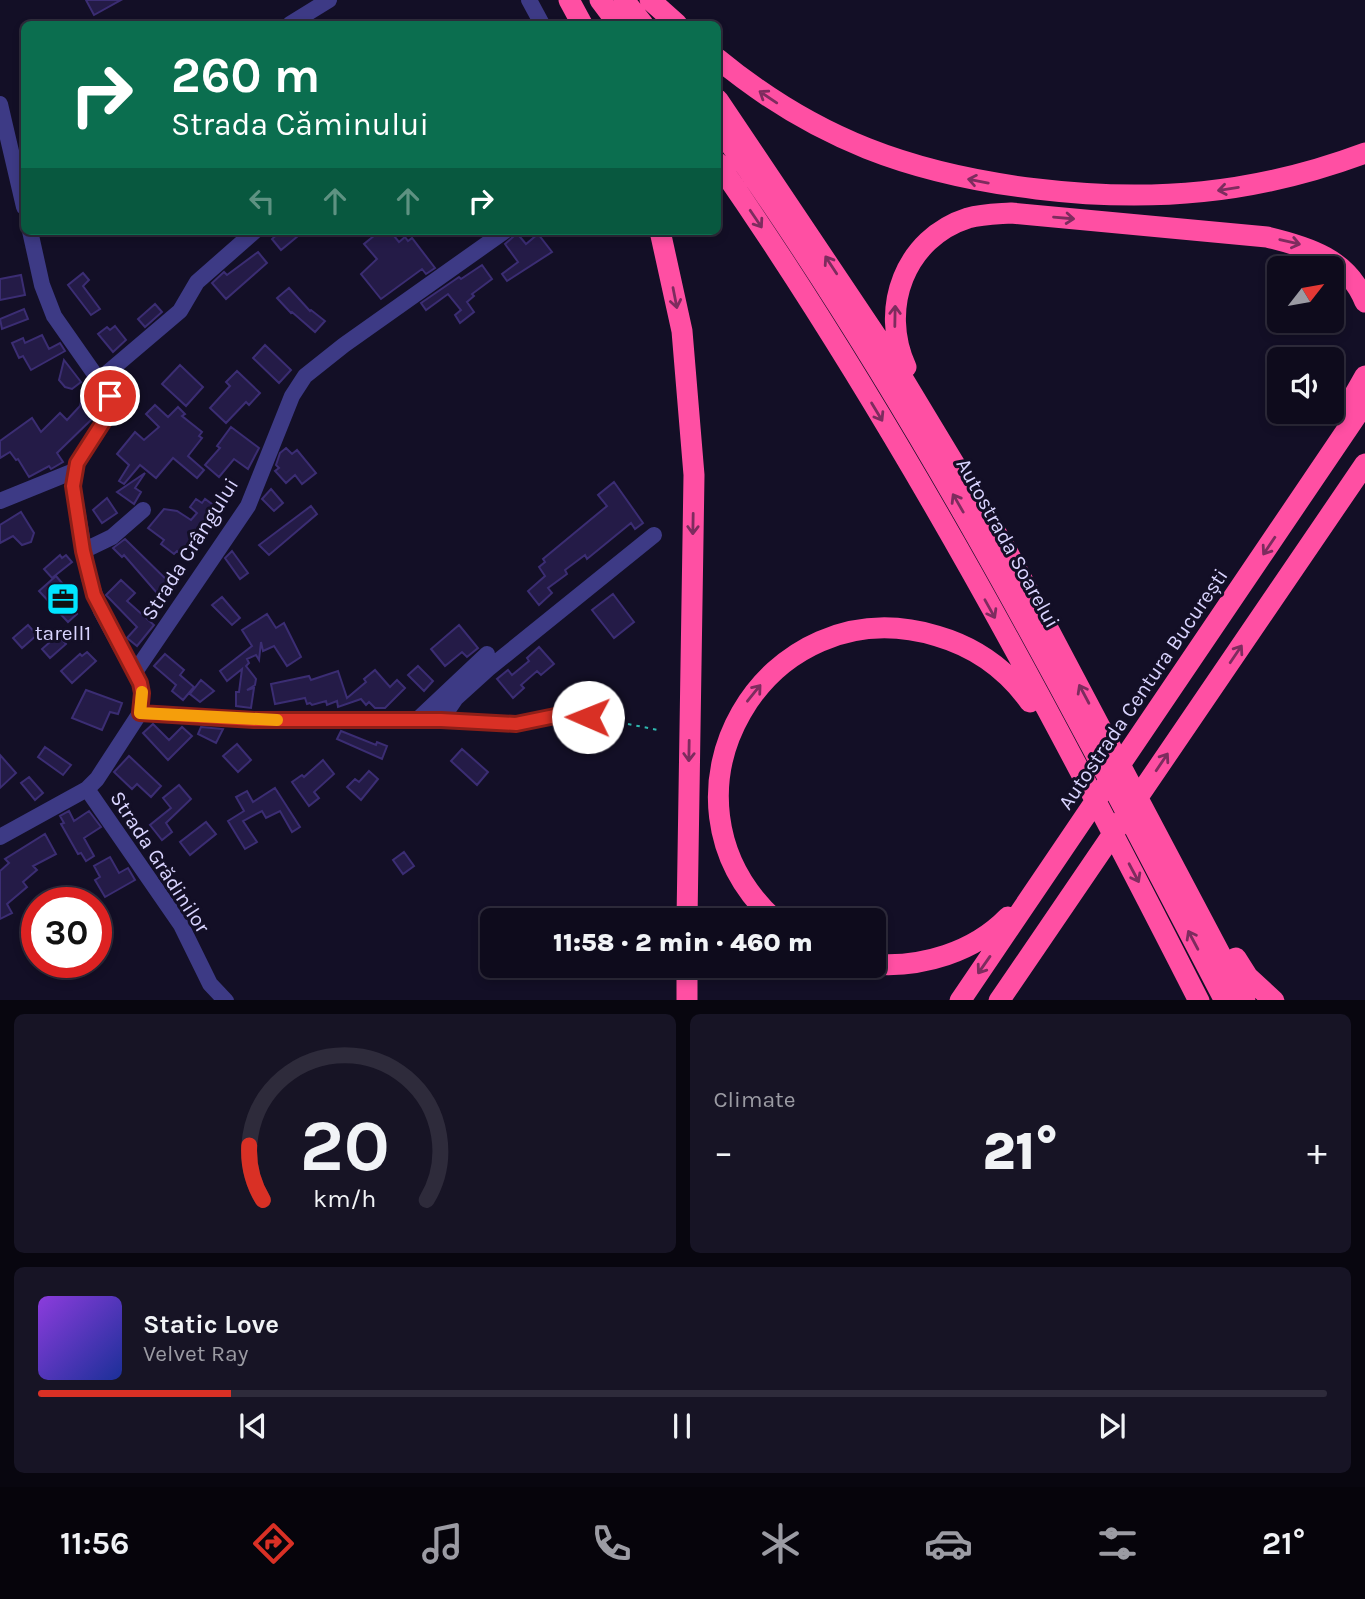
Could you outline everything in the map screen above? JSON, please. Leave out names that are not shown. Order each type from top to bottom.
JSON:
[{"type":"highway","points":[[569,0],[580,21]]},
{"type":"highway","points":[[600,0],[616,21]]},
{"type":"highway","points":[[624,0],[641,21]]},
{"type":"highway","points":[[644,0],[661,21]]},
{"type":"highway","points":[[650,0],[674,21]]},
{"type":"highway","points":[[721,61],[779,104],[862,147],[928,171],[986,183],[1117,197],[1167,196],[1210,192],[1285,179],[1365,153]]},
{"type":"highway","points":[[721,104],[824,254],[946,447],[1045,620],[1245,1000]]},
{"type":"highway","name":"Autostrada Soarelui","points":[[721,131],[858,335],[933,459],[1073,710],[1225,1000]]},
{"type":"highway","points":[[721,168],[788,268],[909,466],[1073,760],[1199,1000]]},
{"type":"highway","points":[[946,447],[901,354],[894,325],[895,306],[899,288],[912,260],[937,235],[969,218],[1011,213],[1267,237],[1303,246],[1327,256],[1344,270],[1359,288],[1365,302]]},
{"type":"highway","points":[[661,235],[682,331],[694,475],[687,908]]},
{"type":"highway","points":[[1308,489],[1324,445],[1365,376]]},
{"type":"highway","name":"Autostrada Centura București","points":[[960,1000],[1365,403]]},
{"type":"highway","points":[[999,1000],[1365,464]]},
{"type":"highway","points":[[1334,511],[1365,481]]},
{"type":"highway","points":[[762,908],[737,873],[720,826],[718,788],[721,762],[730,733],[744,705],[771,674],[796,655],[820,642],[853,632],[886,628],[920,631],[947,639],[980,655],[1015,684],[1028,699],[1052,739],[1073,760]]},
{"type":"highway","points":[[886,963],[921,962],[972,944],[1004,921],[1043,879]]},
{"type":"highway","points":[[1196,906],[1220,934],[1248,977],[1273,1000]]},
{"type":"highway","points":[[1160,926],[1167,961],[1187,1000]]},
{"type":"highway","points":[[687,978],[687,1000]]},
{"type":"street","points":[[295,21],[329,0]]},
{"type":"street","points":[[529,0],[540,21]]},
{"type":"street","points":[[0,104],[20,164]]},
{"type":"street","points":[[0,837],[87,789],[97,779],[140,713],[142,693],[135,673],[101,611],[89,578],[73,486],[74,471],[111,410],[110,396],[54,316],[42,285],[31,235]]},
{"type":"street","points":[[100,379],[180,311],[197,282],[250,235]]},
{"type":"street","name":"Strada Crângului","points":[[135,673],[248,506],[298,385],[313,369],[344,345],[499,235]]},
{"type":"street","points":[[0,502],[74,471]]},
{"type":"street","points":[[83,551],[111,537],[144,510]]},
{"type":"street","points":[[441,720],[456,698],[488,669],[654,535]]},
{"type":"street","points":[[417,720],[487,653]]},
{"type":"street","points":[[140,713],[254,720],[441,720],[516,724],[560,715],[588,717]]},
{"type":"street","name":"Strada Grădinilor","points":[[87,789],[181,925],[209,984],[226,1000]]},
{"type":"path","points":[[588,717],[657,730]]},
{"type":"building","points":[[86,0],[121,0],[94,15]]},
{"type":"building","points":[[276,235],[299,235],[281,250],[272,239]]},
{"type":"building","points":[[375,235],[393,235],[399,242],[405,237],[408,241],[412,238],[435,268],[426,274],[422,269],[381,299],[361,274],[377,259],[364,244]]},
{"type":"building","points":[[518,235],[526,244],[539,235],[552,252],[507,281],[502,274],[518,262],[505,244]]},
{"type":"building","points":[[258,252],[267,263],[226,299],[212,283],[224,272],[227,275]]},
{"type":"building","points":[[482,265],[492,279],[472,294],[474,296],[467,302],[474,312],[460,323],[455,315],[461,310],[448,294],[426,310],[421,303],[459,277],[461,279]]},
{"type":"building","points":[[83,273],[89,280],[83,286],[100,309],[91,315],[68,285]]},
{"type":"building","points":[[21,275],[25,295],[0,300],[0,279]]},
{"type":"building","points":[[289,288],[310,311],[325,321],[315,332],[277,298]]},
{"type":"building","points":[[155,304],[162,312],[145,327],[138,319]]},
{"type":"building","points":[[24,309],[28,319],[2,329],[0,319]]},
{"type":"building","points":[[115,326],[126,340],[113,352],[98,334],[107,327],[110,330]]},
{"type":"building","points":[[42,335],[49,349],[60,343],[65,351],[31,370],[23,356],[19,358],[12,343],[23,338],[25,343]]},
{"type":"building","points":[[265,345],[291,370],[279,383],[253,358]]},
{"type":"building","points":[[64,360],[81,382],[72,389],[65,387],[59,380]]},
{"type":"building","points":[[180,365],[203,387],[186,406],[162,384]]},
{"type":"building","points":[[237,371],[260,393],[249,405],[246,402],[226,423],[210,408],[230,386],[226,382]]},
{"type":"building","points":[[82,398],[96,401],[93,418],[57,453],[63,462],[29,477],[18,459],[10,452],[0,458],[0,441],[32,418],[41,432],[60,413],[67,420],[80,406]]},
{"type":"building","points":[[155,405],[168,417],[178,407],[185,414],[182,416],[202,432],[199,436],[202,438],[188,456],[204,470],[197,478],[173,458],[156,478],[140,465],[124,484],[119,481],[129,465],[117,454],[135,432],[144,440],[159,427],[146,414]]},
{"type":"building","points":[[231,427],[259,448],[248,469],[234,459],[219,477],[205,465],[220,448],[217,446]]},
{"type":"building","points":[[286,448],[292,454],[297,450],[316,473],[302,484],[295,475],[286,483],[275,471],[279,468],[276,465],[280,453]]},
{"type":"building","points":[[145,473],[135,488],[141,492],[134,504],[117,492]]},
{"type":"building","points":[[614,482],[643,523],[635,529],[631,523],[587,559],[585,555],[565,570],[567,574],[548,588],[552,593],[539,605],[528,591],[545,576],[539,567],[545,562],[543,559],[607,506],[598,495]]},
{"type":"building","points":[[271,489],[283,503],[274,511],[262,499]]},
{"type":"building","points":[[107,498],[117,513],[102,523],[93,510]]},
{"type":"building","points":[[196,499],[202,503],[205,499],[223,512],[199,543],[194,539],[182,555],[177,551],[174,554],[161,544],[164,540],[148,528],[164,509],[177,511],[191,520],[197,513],[190,507]]},
{"type":"building","points":[[311,506],[317,514],[269,555],[259,545]]},
{"type":"building","points":[[21,512],[34,533],[31,542],[22,545],[13,536],[0,543],[0,525]]},
{"type":"building","points":[[125,539],[175,588],[163,600],[124,555],[122,557],[113,548]]},
{"type":"building","points":[[232,551],[248,573],[240,579],[225,558]]},
{"type":"building","points":[[60,555],[62,558],[66,555],[72,562],[52,578],[44,569]]},
{"type":"building","points":[[56,576],[67,589],[60,595],[77,614],[68,622],[39,591]]},
{"type":"building","points":[[121,580],[135,593],[127,601],[154,625],[137,646],[127,638],[137,627],[106,595]]},
{"type":"building","points":[[613,594],[634,622],[614,638],[592,610]]},
{"type":"building","points":[[222,597],[240,618],[232,625],[212,605]]},
{"type":"building","points":[[267,614],[276,628],[284,623],[301,657],[287,666],[274,646],[263,651],[261,642],[259,660],[256,655],[247,659],[249,663],[246,666],[256,679],[255,685],[247,690],[254,688],[251,708],[236,706],[236,692],[239,692],[242,669],[227,681],[220,671],[252,646],[242,630]]},
{"type":"building","points":[[28,625],[37,635],[22,648],[13,638]]},
{"type":"building","points":[[459,625],[478,648],[467,657],[462,652],[445,666],[431,649]]},
{"type":"building","points":[[58,635],[66,644],[50,658],[42,649]]},
{"type":"building","points":[[539,647],[554,664],[541,675],[537,671],[521,685],[524,688],[513,698],[497,679],[508,670],[512,675],[529,661],[527,658]]},
{"type":"building","points":[[87,652],[96,661],[72,683],[61,671],[80,654],[82,656]]},
{"type":"building","points":[[165,654],[184,670],[180,675],[194,687],[183,700],[172,691],[176,685],[154,666]]},
{"type":"building","points":[[418,666],[433,681],[424,691],[408,675]]},
{"type":"building","points":[[375,670],[390,687],[397,680],[405,688],[385,708],[375,708],[369,702],[366,705],[361,699],[338,707],[337,701],[327,705],[326,701],[312,705],[307,704],[305,698],[275,704],[271,684],[309,676],[311,680],[338,671],[347,698],[366,682],[364,679]]},
{"type":"building","points":[[201,680],[214,691],[200,702],[190,694]]},
{"type":"building","points":[[86,690],[122,703],[118,714],[110,712],[102,730],[72,718]]},
{"type":"building","points":[[153,724],[169,740],[182,727],[192,736],[168,760],[143,733]]},
{"type":"building","points":[[201,727],[223,729],[216,743],[198,734]]},
{"type":"building","points":[[341,731],[376,745],[377,742],[387,746],[382,759],[337,739]]},
{"type":"building","points":[[237,744],[251,760],[238,772],[223,756]]},
{"type":"building","points":[[45,747],[71,765],[63,775],[38,757]]},
{"type":"building","points":[[462,749],[488,772],[477,785],[451,761]]},
{"type":"building","points":[[0,755],[16,773],[0,788]]},
{"type":"building","points":[[129,756],[161,786],[151,797],[137,784],[132,789],[114,772]]},
{"type":"building","points":[[323,760],[334,774],[314,792],[319,798],[309,806],[292,782],[302,775],[304,777]]},
{"type":"building","points":[[369,771],[378,779],[361,800],[347,787],[355,779],[359,782]]},
{"type":"building","points":[[29,777],[43,793],[35,800],[21,783]]},
{"type":"building","points":[[179,785],[191,799],[166,823],[172,832],[162,840],[150,825],[171,808],[163,798]]},
{"type":"building","points":[[275,788],[300,827],[292,832],[280,811],[266,818],[262,811],[243,821],[257,842],[245,849],[228,821],[244,811],[236,797],[247,791],[253,802]]},
{"type":"building","points":[[69,811],[74,821],[89,811],[101,827],[84,838],[94,856],[86,861],[81,853],[78,854],[61,824],[64,823],[60,816]]},
{"type":"building","points":[[206,822],[216,834],[190,855],[180,842]]},
{"type":"building","points":[[45,834],[56,854],[33,866],[37,870],[23,882],[27,887],[21,887],[21,892],[7,904],[12,913],[0,919],[0,871],[9,863],[5,859]]},
{"type":"building","points":[[404,852],[414,866],[403,874],[393,860]]},
{"type":"building","points":[[110,857],[119,873],[128,868],[135,880],[112,893],[112,887],[99,887],[95,880],[100,877],[94,866]]},
{"type":"slow traffic","points":[[142,692],[140,713],[277,720]]},
{"type":"place","name":"tarell1","points":[[63,599]]},
{"type":"route","points":[[110,396],[111,410],[77,463],[73,486],[83,551],[94,595],[140,683],[140,713],[254,720],[441,720],[516,724],[560,715],[588,717]]}]
